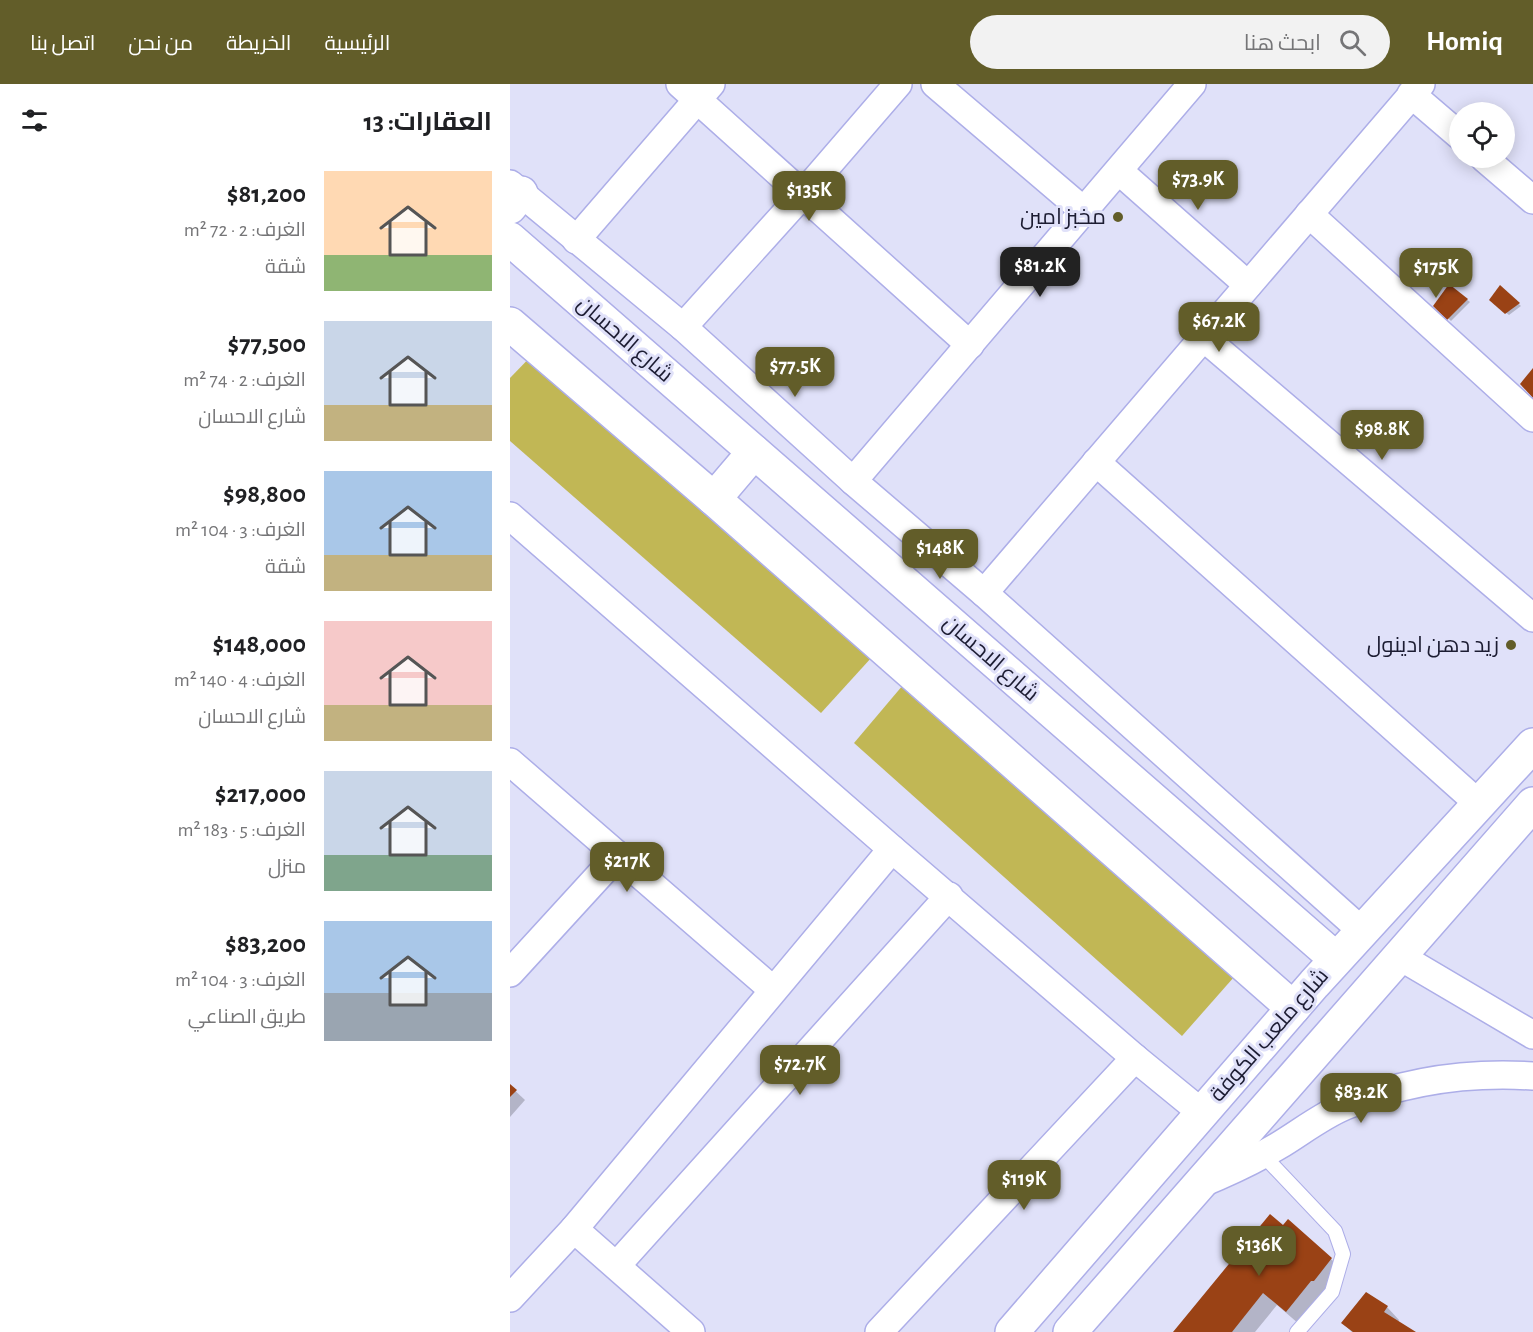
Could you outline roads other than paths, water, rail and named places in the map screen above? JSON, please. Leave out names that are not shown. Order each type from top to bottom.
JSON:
[{"type":"street","points":[[683,327],[898,84]]},
{"type":"street","points":[[935,84],[1084,211]]},
{"type":"street","points":[[853,481],[1192,84]]},
{"type":"street","points":[[576,240],[697,89],[803,194],[970,345]]},
{"type":"street","points":[[984,592],[1416,89],[1449,124]]},
{"type":"street","points":[[1496,168],[1533,200]]},
{"type":"street","points":[[1119,171],[1248,285]]},
{"type":"street","points":[[514,194],[576,240],[683,327],[853,481],[984,592],[1362,931]]},
{"type":"street","points":[[1309,214],[1533,418]]},
{"type":"street","name":"شارع الاحسان","points":[[510,239],[1336,959]]},
{"type":"street","points":[[510,324],[714,499],[1293,1008]]},
{"type":"street","points":[[1203,337],[1533,618]]},
{"type":"street","points":[[714,499],[754,452]]},
{"type":"street","points":[[1096,462],[1479,804]]},
{"type":"street","points":[[510,516],[892,849],[1135,1058],[1202,1112]]},
{"type":"street","name":"شارع ملعب الكوفة","points":[[1012,1332],[1336,959],[1533,745]]},
{"type":"street","points":[[510,762],[773,990]]},
{"type":"street","name":"شارع ملعب الكوفة","points":[[1070,1332],[1533,804]]},
{"type":"street","points":[[510,1298],[574,1229],[892,849]]},
{"type":"street","points":[[510,973],[618,855]]},
{"type":"street","points":[[617,1265],[949,896]]},
{"type":"street","points":[[1399,956],[1533,1035]]},
{"type":"street","points":[[879,1332],[1135,1058]]},
{"type":"street","points":[[1199,1184],[1235,1170],[1343,1107],[1383,1092],[1424,1082],[1466,1076],[1508,1074],[1533,1076]]},
{"type":"street","points":[[574,1229],[692,1332]]},
{"type":"lane","points":[[1263,1155],[1335,1231],[1343,1254],[1332,1292],[1297,1332]]},
{"type":"place","name":"مخبز امين","points":[[1118,217]]},
{"type":"place","name":"زيد دهن ادينول","points":[[1511,645]]}]
